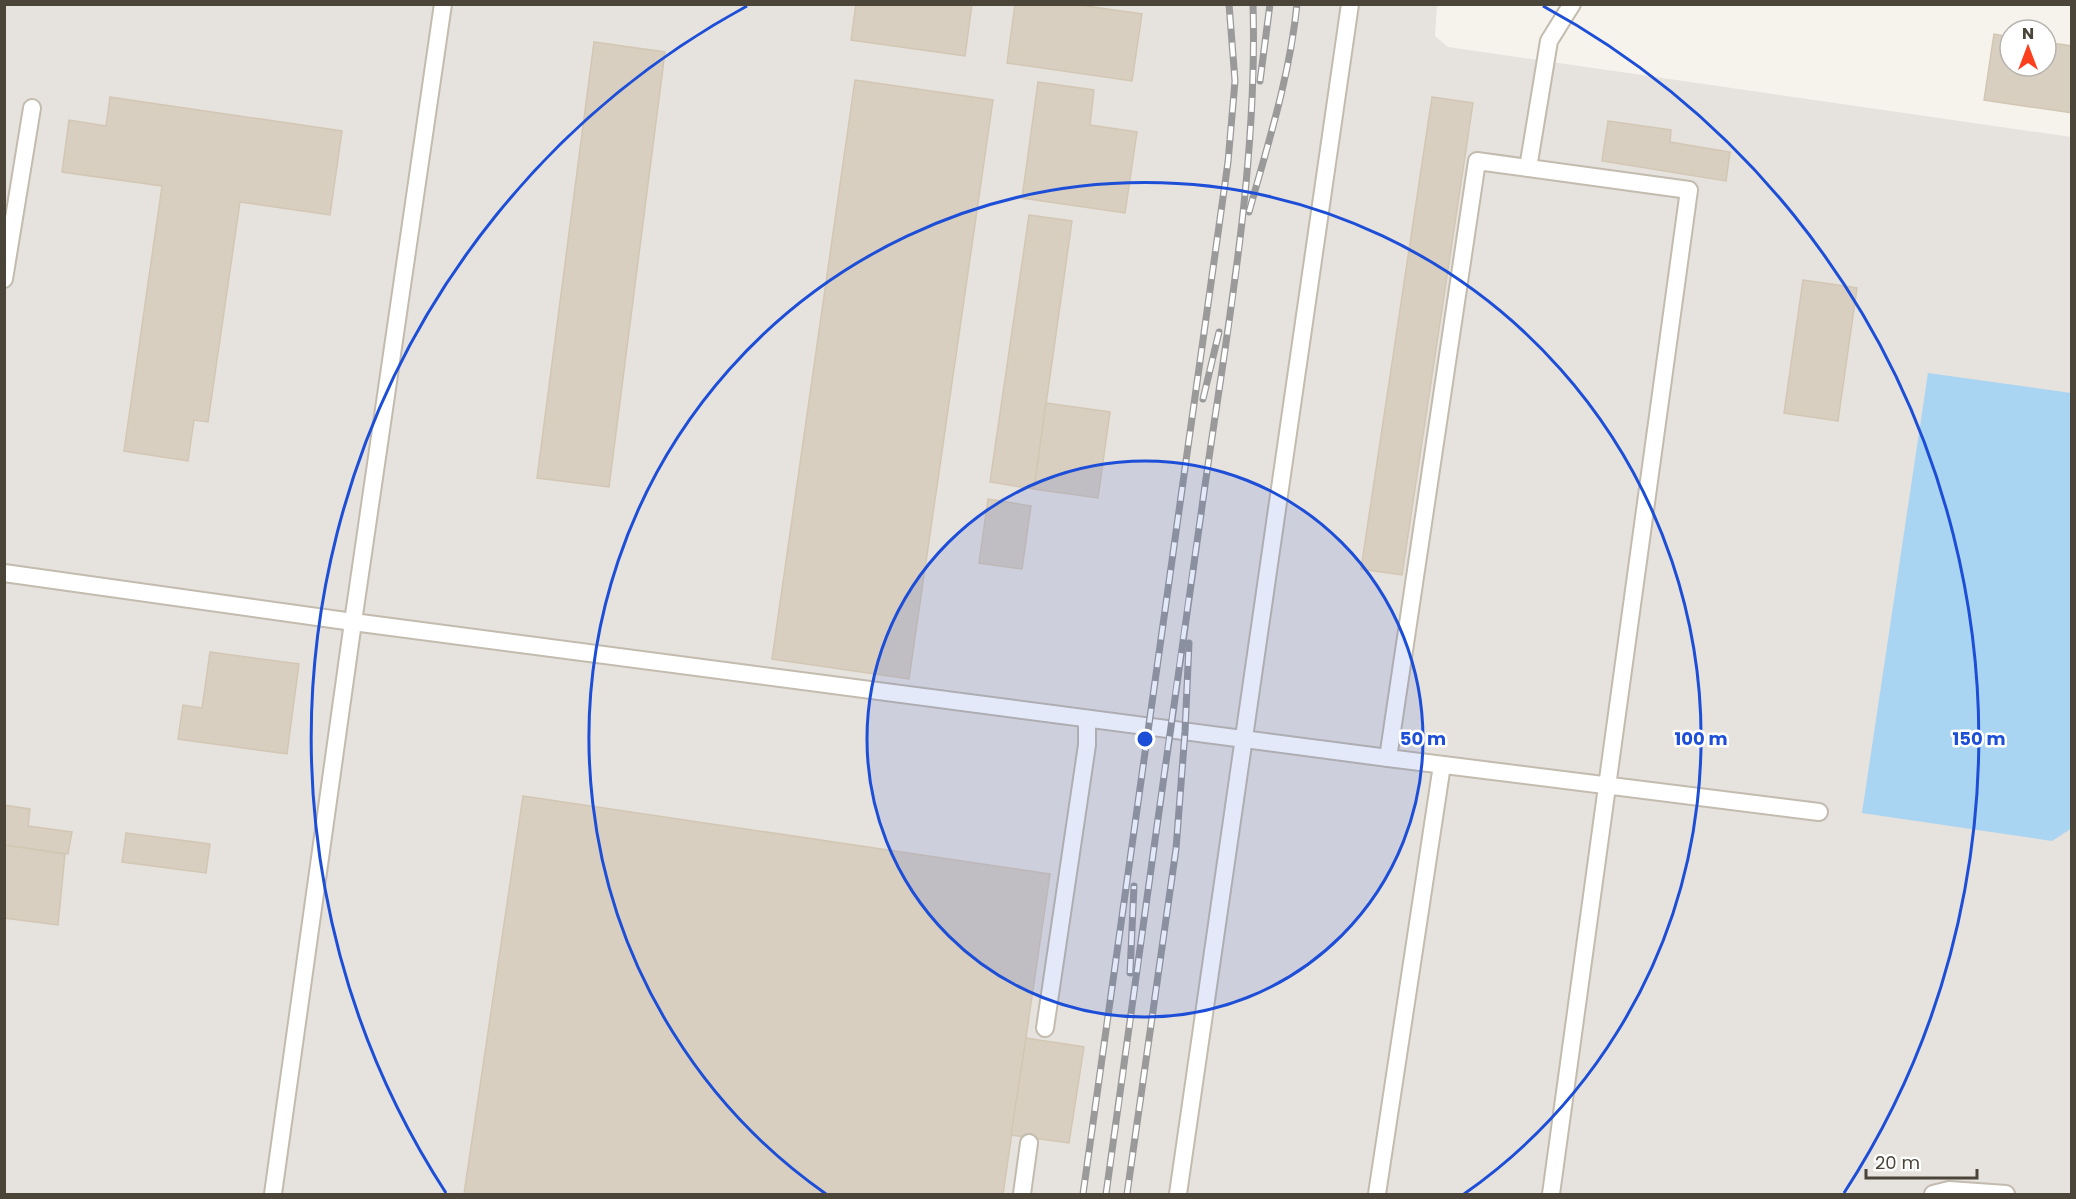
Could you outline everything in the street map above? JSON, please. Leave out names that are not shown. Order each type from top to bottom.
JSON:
[{"type":"lane","points":[[273,1194],[443,4]]},
{"type":"lane","points":[[1178,1194],[1350,4]]},
{"type":"lane","points":[[1528,168],[1549,41],[1572,4]]},
{"type":"lane","points":[[4,279],[32,108]]},
{"type":"lane","points":[[1388,758],[1477,162],[1689,190],[1551,1194]]},
{"type":"lane","points":[[4,573],[353,622],[1088,719],[1819,812]]},
{"type":"lane","points":[[1045,1028],[1087,745],[1088,719]]},
{"type":"lane","points":[[1377,1194],[1442,765]]},
{"type":"lane","points":[[1022,1194],[1029,1143]]},
{"type":"lane","points":[[1933,1194],[1949,1190],[2006,1194]]},
{"type":"shaded area","points":[[5,5],[1437,5],[1435,36],[1448,47],[2071,137],[2071,1194],[5,1194]]},
{"type":"water","points":[[1928,373],[2071,393],[2072,828],[2052,841],[1862,813]]},
{"type":"building","points":[[856,4],[972,4],[965,56],[851,40]]},
{"type":"building","points":[[1015,4],[1072,4],[1142,14],[1132,81],[1007,63]]},
{"type":"building","points":[[1994,34],[1998,35],[1998,78],[2058,78],[2058,44],[2072,46],[2072,113],[1984,100]]},
{"type":"building","points":[[594,42],[665,52],[609,487],[537,478]]},
{"type":"building","points":[[855,80],[993,100],[909,679],[772,659]]},
{"type":"building","points":[[1038,82],[1094,90],[1090,125],[1137,132],[1125,213],[1022,198]]},
{"type":"building","points":[[110,97],[342,131],[330,215],[240,202],[208,422],[194,420],[188,461],[124,451],[162,186],[62,172],[69,120],[106,126]]},
{"type":"building","points":[[1432,97],[1473,103],[1402,575],[1361,569]]},
{"type":"building","points":[[1608,121],[1671,130],[1670,142],[1730,152],[1726,181],[1602,161]]},
{"type":"building","points":[[1029,215],[1072,221],[1034,489],[990,482]]},
{"type":"building","points":[[1803,280],[1857,288],[1838,421],[1784,413]]},
{"type":"building","points":[[1046,403],[1110,412],[1098,498],[1034,489]]},
{"type":"building","points":[[988,499],[1031,506],[1022,569],[979,563]]},
{"type":"building","points":[[210,652],[299,664],[287,754],[178,739],[183,705],[202,708]]},
{"type":"building","points":[[523,796],[1050,874],[1003,1194],[464,1194]]},
{"type":"building","points":[[4,805],[30,809],[28,826],[72,832],[68,854],[4,845]]},
{"type":"building","points":[[126,833],[210,844],[206,873],[122,862]]},
{"type":"building","points":[[4,845],[65,854],[58,925],[4,918]]},
{"type":"building","points":[[1026,1038],[1084,1047],[1069,1143],[1011,1135]]},
{"type":"railway","points":[[1083,1194],[1228,162],[1235,81],[1229,4]]},
{"type":"railway","points":[[1106,1194],[1245,196],[1253,68],[1253,4]]},
{"type":"railway","points":[[1260,81],[1270,4]]},
{"type":"railway","points":[[1249,212],[1284,83],[1297,4]]},
{"type":"railway","points":[[1203,399],[1219,332]]},
{"type":"railway","points":[[1127,1194],[1176,849],[1189,643]]},
{"type":"railway","points":[[1130,973],[1134,886]]}]
